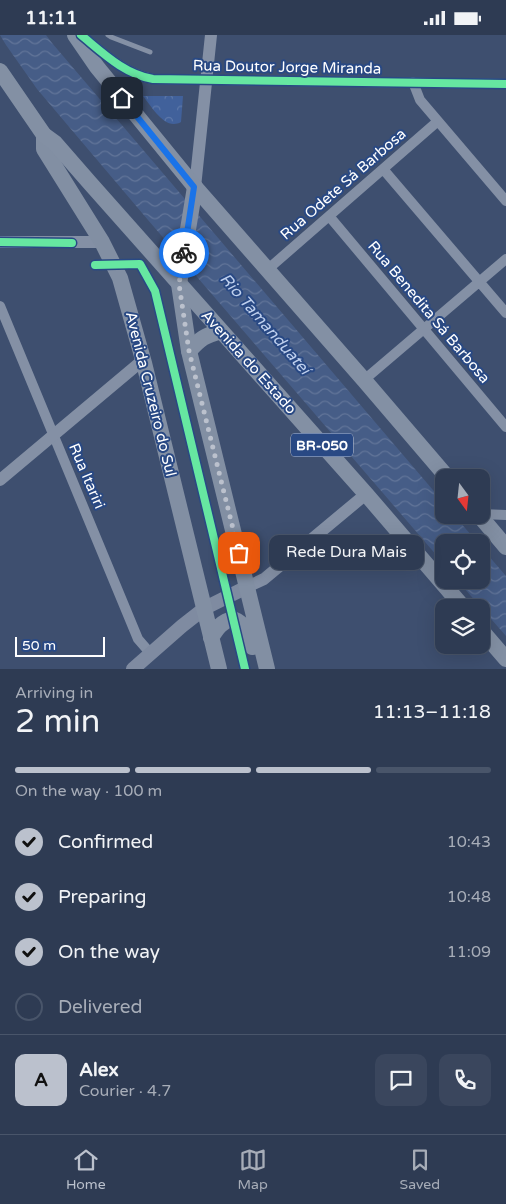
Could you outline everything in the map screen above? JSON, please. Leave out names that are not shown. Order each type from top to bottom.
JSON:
[{"type":"highway","points":[[75,35],[97,67],[194,187],[439,469]]},
{"type":"highway","name":"Avenida do Estado","points":[[0,71],[44,135],[55,143],[366,493],[455,599]]},
{"type":"highway","points":[[189,351],[200,339],[221,331]]},
{"type":"highway","points":[[488,524],[506,547]]},
{"type":"highway","points":[[490,640],[506,659]]},
{"type":"main road","name":"Avenida Cruzeiro do Sul","points":[[44,135],[44,149],[102,242],[120,278],[143,360],[219,669]]},
{"type":"main road","points":[[194,187],[179,284],[189,351],[267,669]]},
{"type":"main road","points":[[133,669],[182,626],[205,609],[247,587]]},
{"type":"main road","points":[[211,637],[219,625],[224,622],[233,619],[239,621],[248,633],[257,669]]},
{"type":"street","name":"Rua Doutor Jorge Miranda","points":[[81,35],[127,70],[136,75],[153,79],[506,84]]},
{"type":"street","points":[[194,187],[211,35]]},
{"type":"street","points":[[414,83],[420,100],[506,201]]},
{"type":"street","name":"Rua Odete Sá Barbosa","points":[[267,270],[438,121]]},
{"type":"street","points":[[383,169],[506,313]]},
{"type":"street","name":"Rua Benedita Sá Barbosa","points":[[329,216],[506,427]]},
{"type":"street","points":[[0,242],[102,242]]},
{"type":"street","points":[[364,381],[506,259]]},
{"type":"street","name":"Rua Itariri","points":[[0,306],[138,639],[151,653]]},
{"type":"street","points":[[0,480],[143,360]]},
{"type":"street","points":[[247,587],[264,579],[366,493]]},
{"type":"street","points":[[490,514],[506,515]]},
{"type":"lane","points":[[108,35],[150,52]]},
{"type":"green space","points":[[143,96],[183,96],[181,122],[175,124],[164,121]]},
{"type":"water","name":"Rio Tamanduateí","points":[[0,35],[46,35],[435,492],[435,524],[462,524],[470,534],[435,534],[435,554],[37,89]]},
{"type":"water","points":[[490,557],[506,576],[506,636],[490,618],[490,599],[474,599],[465,589],[490,589]]},
{"type":"cycle path","points":[[81,35],[123,68],[153,79],[506,84]]},
{"type":"cycle path","points":[[0,242],[72,243]]},
{"type":"cycle path","points":[[95,265],[140,264],[155,291],[245,669]]},
{"type":"way so far","points":[[184,253],[179,284],[189,351],[239,553]]},
{"type":"place","name":"Rede Dura Mais","points":[[239,553]]},
{"type":"route","points":[[122,98],[194,187],[184,253]]}]
